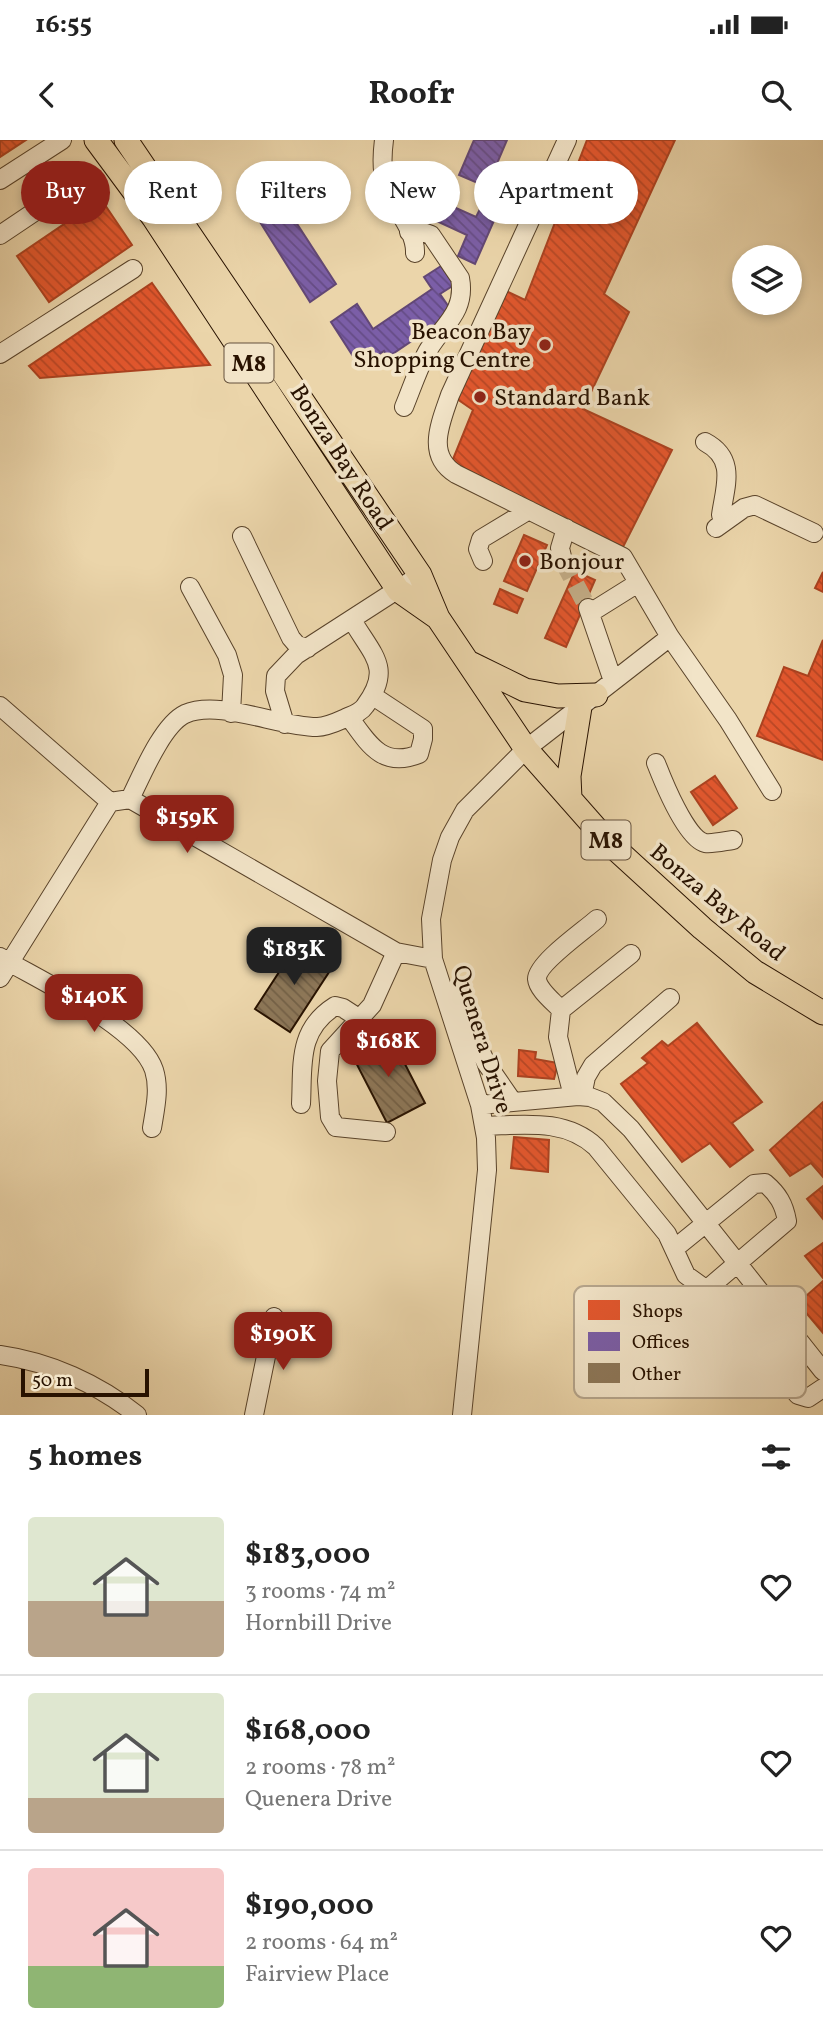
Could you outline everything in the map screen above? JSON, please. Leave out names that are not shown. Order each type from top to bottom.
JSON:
[{"type":"main road","name":"Bonza Bay Road","points":[[96,140],[153,217],[398,590],[438,618]]},
{"type":"main road","name":"Bonza Bay Road","points":[[125,140],[420,575],[438,618],[526,749],[608,842],[702,928],[755,972],[823,1013]]},
{"type":"main road","points":[[467,662],[525,690],[558,696],[596,694],[569,776],[570,799]]},
{"type":"street","points":[[0,180],[61,140]]},
{"type":"street","points":[[384,140],[382,157],[386,187],[409,232],[415,253]]},
{"type":"street","points":[[567,140],[450,395],[437,434],[439,449],[446,467],[622,557],[670,637],[728,720],[772,791]]},
{"type":"street","points":[[0,235],[21,221]]},
{"type":"street","points":[[404,407],[426,354],[453,318],[462,285],[431,235],[420,231],[409,232]]},
{"type":"street","points":[[0,354],[133,269]]},
{"type":"street","points":[[705,442],[720,453],[727,470],[718,521],[755,505],[814,533]]},
{"type":"street","points":[[483,561],[478,550],[481,539],[530,510]]},
{"type":"street","points":[[563,561],[560,548],[566,528]]},
{"type":"street","points":[[242,536],[291,638],[296,645],[308,648]]},
{"type":"street","points":[[285,724],[275,691],[276,676],[296,655],[420,575]]},
{"type":"street","points":[[596,694],[589,610],[638,583]]},
{"type":"street","points":[[190,587],[227,655],[233,675],[231,713]]},
{"type":"street","points":[[130,799],[167,731],[182,715],[202,710],[320,727],[361,711],[373,696],[380,681],[380,668],[352,620]]},
{"type":"street","name":"Quenera Drive","points":[[462,1415],[487,1170],[480,1105],[433,959],[431,919],[442,860],[450,837],[465,810],[526,749],[670,637]]},
{"type":"street","points":[[349,717],[370,747],[384,757],[408,759],[419,754],[423,729],[373,696]]},
{"type":"street","points":[[0,706],[110,802]]},
{"type":"street","points":[[656,764],[668,794],[695,836],[706,843],[733,840]]},
{"type":"street","points":[[152,1128],[158,1093],[157,1078],[153,1066],[138,1045],[104,1018],[3,966],[110,802],[130,799],[396,953],[433,959]]},
{"type":"street","points":[[561,1010],[541,988],[537,981],[539,972],[552,957],[597,919]]},
{"type":"street","points":[[386,1132],[337,1127],[330,1117],[327,1082],[330,1051],[372,1005],[396,953]]},
{"type":"street","points":[[578,1096],[558,1037],[561,1010],[631,954]]},
{"type":"street","points":[[439,981],[465,1017],[486,1063],[513,1102]]},
{"type":"street","points":[[578,1096],[593,1065],[670,998]]},
{"type":"street","points":[[301,1104],[304,1045],[309,1034],[335,1006],[360,1019]]},
{"type":"street","points":[[480,1105],[578,1096],[603,1102],[631,1129],[755,1286]]},
{"type":"street","points":[[484,1126],[542,1124],[559,1126],[585,1137],[667,1234],[678,1263],[686,1275],[701,1286]]},
{"type":"street","points":[[674,1249],[754,1184],[765,1183],[776,1193],[785,1209],[786,1220],[780,1229],[710,1286]]},
{"type":"street","points":[[254,1415],[274,1317]]},
{"type":"street","points":[[806,1350],[823,1371]]},
{"type":"street","points":[[0,1355],[71,1375],[115,1398],[137,1415]]},
{"type":"street","points":[[806,1397],[823,1388]]},
{"type":"building: Shops","points":[[0,140],[26,140],[0,157]]},
{"type":"building: Shops","name":"Beacon Bay Shopping Centre","points":[[587,140],[675,140],[638,220],[638,161],[579,161]]},
{"type":"building: Shops","points":[[110,212],[132,245],[49,302],[17,256],[64,224],[110,224]]},
{"type":"building: Shops","name":"Beacon Bay Shopping Centre","points":[[554,224],[636,224],[604,294],[629,312],[583,409],[672,450],[623,547],[449,469],[473,410],[454,397],[502,289],[525,300]]},
{"type":"building: Shops","points":[[152,283],[210,365],[40,378],[29,366]]},
{"type":"building: Shops","points":[[524,535],[547,545],[527,591],[504,581]]},
{"type":"building: Shops","points":[[575,571],[595,580],[566,647],[545,638]]},
{"type":"building: Shops","points":[[823,572],[823,592],[815,588]]},
{"type":"building: Shops","points":[[500,589],[523,599],[517,613],[494,604]]},
{"type":"building: Shops","points":[[823,640],[823,760],[757,736],[784,667],[808,676]]},
{"type":"building: Shops","points":[[715,776],[737,808],[713,825],[691,792]]},
{"type":"building: Shops","points":[[697,1023],[762,1102],[732,1123],[753,1150],[730,1167],[710,1143],[682,1162],[621,1084],[648,1063],[642,1058],[662,1041],[668,1046]]},
{"type":"building: Shops","points":[[519,1050],[536,1052],[535,1059],[558,1063],[554,1079],[518,1076]]},
{"type":"building: Shops","points":[[823,1102],[823,1177],[811,1163],[790,1176],[770,1150]]},
{"type":"building: Shops","points":[[514,1137],[549,1140],[548,1172],[511,1168]]},
{"type":"building: Shops","points":[[823,1186],[823,1219],[807,1199]]},
{"type":"building: Shops","points":[[823,1243],[823,1278],[805,1256]]},
{"type":"building: Shops","points":[[823,1281],[823,1333],[806,1313],[806,1296]]},
{"type":"building: Offices","points":[[474,140],[507,140],[498,161],[474,161],[474,181],[460,175]]},
{"type":"building: Offices","points":[[460,210],[474,216],[474,224],[492,224],[475,264],[458,256],[467,235],[443,224],[460,224]]},
{"type":"building: Offices","points":[[261,224],[297,224],[336,284],[310,302]]},
{"type":"building: Offices","points":[[441,266],[454,285],[440,294],[453,313],[388,357],[384,351],[360,367],[331,322],[357,304],[373,329],[432,289],[424,277]]},
{"type":"building: Other","points":[[298,943],[333,966],[290,1032],[255,1009]]},
{"type":"building: Other","points":[[390,1035],[425,1103],[387,1123],[352,1055]]},
{"type":"tunnel","points":[[563,561],[588,608]]},
{"type":"place","name":"Beacon Bay Shopping Centre","points":[[545,345]]},
{"type":"place","name":"Standard Bank","points":[[480,397]]},
{"type":"place","name":"Bonjour","points":[[525,561]]}]
